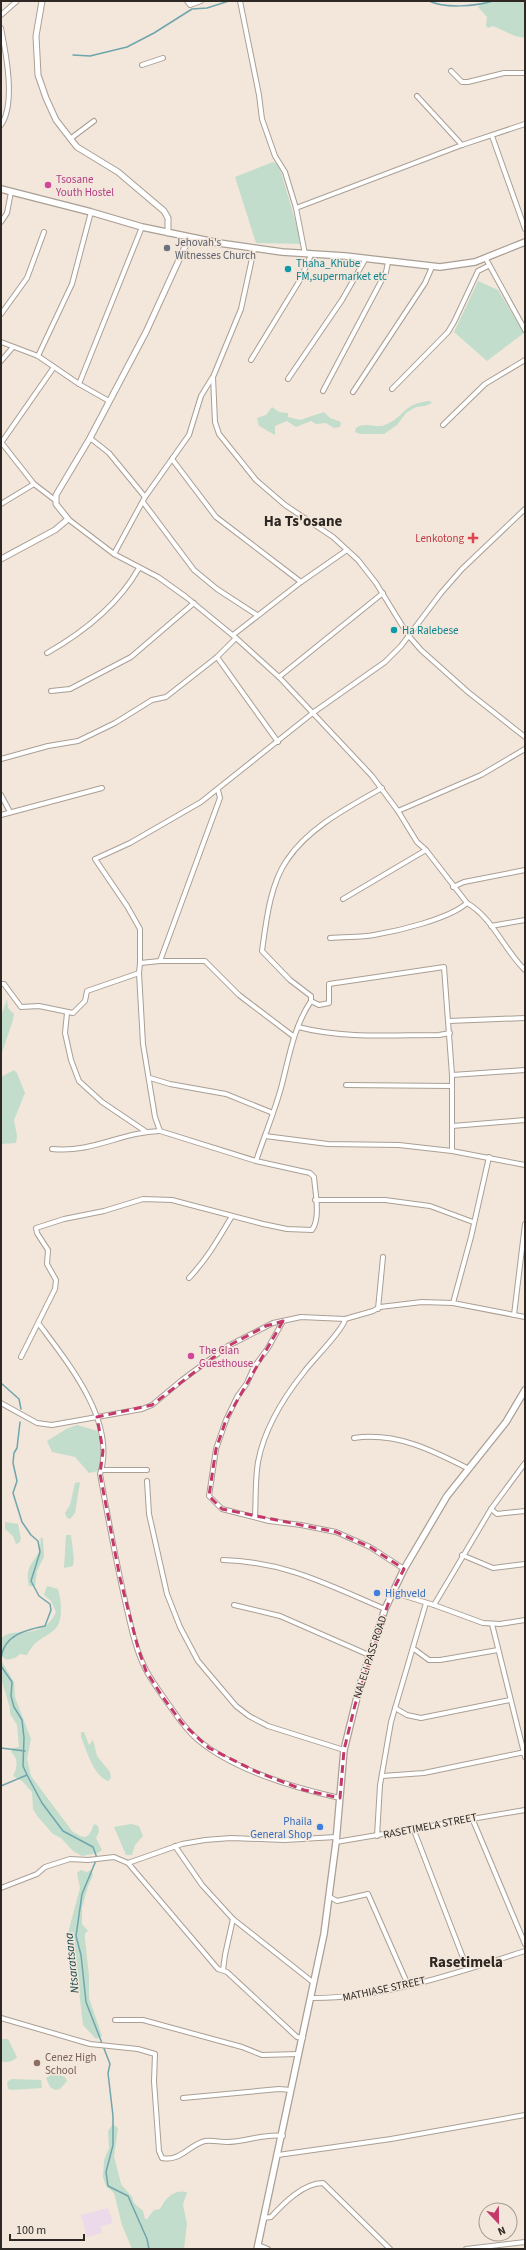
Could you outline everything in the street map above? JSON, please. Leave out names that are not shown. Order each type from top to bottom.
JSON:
[{"type":"main road","points":[[1,189],[91,212],[142,227],[189,238],[254,249],[366,258],[432,267],[461,265],[486,259],[525,242]]},
{"type":"main road","name":"NALELI PASS ROAD","points":[[258,2247],[263,2218],[283,2136],[291,2090],[300,2054],[330,1897],[344,1750],[369,1655],[392,1592],[404,1569],[447,1496],[506,1422],[525,1390]]},
{"type":"street","points":[[1,15],[16,1]]},
{"type":"street","points":[[42,1],[36,36],[38,75],[56,120],[70,138],[86,154],[118,172],[156,204],[168,218],[168,233]]},
{"type":"street","points":[[187,1],[190,5],[201,1]]},
{"type":"street","points":[[240,1],[259,94],[262,120],[276,156],[285,172],[308,254],[300,280],[251,360]]},
{"type":"street","points":[[1,28],[9,102],[6,117],[1,125]]},
{"type":"street","points":[[142,65],[162,58]]},
{"type":"street","points":[[451,71],[462,82],[468,82],[504,73],[525,73]]},
{"type":"street","points":[[417,96],[462,145]]},
{"type":"street","points":[[70,138],[94,122]]},
{"type":"street","points":[[296,208],[462,145],[525,124]]},
{"type":"street","points":[[492,136],[525,229]]},
{"type":"street","points":[[1,222],[7,213],[11,192]]},
{"type":"street","points":[[38,356],[72,284],[91,212]]},
{"type":"street","points":[[79,384],[142,227]]},
{"type":"street","points":[[1,314],[27,278],[44,232]]},
{"type":"street","points":[[55,500],[56,495],[90,438],[166,292],[189,238]]},
{"type":"street","points":[[114,554],[142,502],[189,435],[200,396],[213,377],[241,309],[254,249]]},
{"type":"street","points":[[288,379],[342,300],[366,258]]},
{"type":"street","points":[[486,259],[488,266],[525,330]]},
{"type":"street","points":[[323,391],[386,272],[388,262]]},
{"type":"street","points":[[392,390],[448,332],[478,271],[488,266]]},
{"type":"street","points":[[353,392],[425,283],[432,267]]},
{"type":"street","points":[[1,342],[38,356],[79,384],[109,401]]},
{"type":"street","points":[[1,361],[13,347]]},
{"type":"street","points":[[443,425],[485,384],[525,360]]},
{"type":"street","points":[[54,367],[1,443],[34,484],[55,500],[68,519],[114,554],[158,577],[194,603],[234,636],[279,677],[314,712],[382,788],[417,842],[426,850],[453,887],[467,903],[473,907],[491,926],[525,970]]},
{"type":"street","points":[[213,377],[215,422],[219,434],[256,480],[347,550],[368,572],[383,593],[408,635],[421,650],[468,692],[525,737]]},
{"type":"street","points":[[90,438],[109,453],[146,497]]},
{"type":"street","points":[[172,459],[216,518],[301,582]]},
{"type":"street","points":[[1,504],[34,484]]},
{"type":"street","points":[[142,502],[194,570],[217,589],[257,615]]},
{"type":"street","points":[[160,1131],[155,1117],[150,1078],[143,1044],[139,974],[140,929],[128,906],[95,859],[175,818],[218,790],[314,712],[385,662],[393,655],[462,569],[525,509]]},
{"type":"street","points":[[1,559],[55,530],[68,519]]},
{"type":"street","points":[[1,759],[48,746],[78,741],[94,734],[152,700],[166,697],[217,657],[234,636],[257,615],[347,550]]},
{"type":"street","points":[[47,653],[75,637],[99,617],[132,580],[139,568]]},
{"type":"street","points":[[279,677],[383,593]]},
{"type":"street","points":[[51,691],[70,689],[131,657],[194,603]]},
{"type":"street","points":[[217,657],[278,742]]},
{"type":"street","points":[[398,811],[470,781],[525,749]]},
{"type":"street","points":[[1,815],[102,788]]},
{"type":"street","points":[[256,1161],[273,1113],[293,1036],[311,1001],[311,996],[290,980],[262,951],[275,889],[286,860],[310,836],[342,812],[382,788]]},
{"type":"street","points":[[160,961],[220,798],[218,790]]},
{"type":"street","points":[[1,795],[10,812]]},
{"type":"street","points":[[343,899],[426,850]]},
{"type":"street","points":[[453,887],[464,882],[525,870]]},
{"type":"street","points":[[330,938],[373,935],[414,926],[448,914],[467,903]]},
{"type":"street","points":[[491,926],[525,920]]},
{"type":"street","points":[[140,963],[160,961],[205,961],[239,995],[293,1036]]},
{"type":"street","points":[[311,1001],[319,1005],[329,1003],[329,984],[444,968],[450,1021],[452,1151]]},
{"type":"street","points":[[1,984],[4,984],[21,1007],[39,1006],[72,1013],[78,1009],[84,1001],[87,991],[139,974]]},
{"type":"street","points":[[67,1013],[65,1033],[71,1060],[79,1081],[102,1102],[145,1131]]},
{"type":"street","points":[[450,1021],[525,1018]]},
{"type":"street","points":[[298,1027],[326,1033],[361,1036],[439,1035],[450,1032]]},
{"type":"street","points":[[452,1074],[525,1070]]},
{"type":"street","points":[[150,1078],[170,1084],[226,1094],[273,1113]]},
{"type":"street","points":[[346,1085],[451,1086]]},
{"type":"street","points":[[452,1126],[525,1120]]},
{"type":"street","points":[[21,1357],[39,1324],[55,1289],[56,1280],[47,1264],[48,1250],[36,1233],[36,1228],[64,1219],[90,1215],[143,1198],[172,1200],[263,1224],[310,1231],[316,1223],[314,1177],[310,1173],[256,1161],[160,1131],[145,1131],[86,1149],[52,1149]]},
{"type":"street","points":[[265,1136],[328,1144],[399,1145],[452,1151],[525,1165]]},
{"type":"street","points":[[453,1303],[489,1157]]},
{"type":"street","points":[[315,1200],[385,1200],[430,1206],[473,1222]]},
{"type":"street","points":[[189,1278],[200,1267],[232,1216]]},
{"type":"street","points":[[514,1315],[525,1224]]},
{"type":"street","points":[[378,1309],[383,1257]]},
{"type":"street","points":[[1,1403],[37,1423],[52,1425],[142,1409],[152,1405],[182,1380],[228,1346],[266,1326],[301,1317],[345,1319],[378,1309],[380,1307],[422,1302],[453,1303],[525,1317]]},
{"type":"street","points":[[255,1517],[259,1460],[270,1428],[288,1393],[318,1353],[342,1327],[345,1319]]},
{"type":"street","points":[[283,1321],[268,1348],[254,1367],[247,1383],[237,1397],[226,1420],[216,1449],[208,1496],[222,1509],[255,1517],[336,1532],[370,1547],[404,1569]]},
{"type":"street","points":[[39,1324],[89,1396],[97,1417],[103,1451],[100,1474],[108,1520],[130,1620],[146,1671],[182,1723],[197,1739],[209,1748],[256,1772],[304,1790],[340,1798]]},
{"type":"street","points":[[354,1438],[384,1436],[410,1442],[434,1451],[469,1469]]},
{"type":"street","points":[[434,1605],[462,1555],[491,1509],[525,1463]]},
{"type":"street","points":[[101,1470],[147,1470]]},
{"type":"street","points":[[147,1481],[149,1516],[168,1594],[180,1627],[198,1662],[236,1706],[249,1716],[268,1726],[344,1750]]},
{"type":"street","points":[[491,1509],[498,1514],[525,1511]]},
{"type":"street","points":[[462,1555],[493,1568],[525,1564]]},
{"type":"street","points":[[223,1560],[269,1564],[316,1579],[385,1610]]},
{"type":"street","points":[[392,1592],[426,1604],[434,1605],[459,1616],[492,1624],[525,1620]]},
{"type":"street","points":[[376,1836],[382,1776],[395,1708],[414,1649],[426,1604]]},
{"type":"street","points":[[234,1606],[280,1616],[369,1655]]},
{"type":"street","points":[[382,1776],[424,1772],[525,1754],[510,1700],[492,1624]]},
{"type":"street","points":[[414,1649],[423,1657],[435,1660],[498,1650]]},
{"type":"street","points":[[395,1708],[407,1716],[421,1718],[510,1700]]},
{"type":"street","name":"RASETIMELA STREET","points":[[128,1863],[175,1846],[214,1839],[284,1840],[336,1839],[376,1836],[413,1828],[525,1810]]},
{"type":"street","points":[[472,1818],[525,1944]]},
{"type":"street","points":[[413,1828],[467,1968]]},
{"type":"street","points":[[175,1846],[202,1885],[233,1919],[314,1983]]},
{"type":"street","points":[[1,1888],[37,1874],[45,1867],[70,1859],[88,1860],[114,1857],[128,1863],[218,1969],[224,1970],[297,2037],[303,2038]]},
{"type":"street","points":[[330,1897],[337,1901],[368,1894],[408,1985]]},
{"type":"street","points":[[224,1970],[225,1955],[233,1919]]},
{"type":"street","name":"MATHIASE STREET","points":[[310,1998],[340,1998],[408,1985],[525,1951]]},
{"type":"street","points":[[1,2018],[90,2044],[138,2049],[155,2054],[154,2081],[159,2151],[162,2158],[169,2159],[179,2156],[203,2141],[239,2141],[276,2135],[283,2136]]},
{"type":"street","points":[[115,2020],[143,2020],[242,2047],[262,2055],[300,2054]]},
{"type":"street","points":[[183,2098],[279,2089],[291,2090]]},
{"type":"street","points":[[278,2155],[391,2139],[525,2115]]},
{"type":"street","points":[[263,2218],[271,2217],[283,2203],[313,2185],[323,2183],[390,2249]]},
{"type":"street","points":[[466,2249],[525,2242]]},
{"type":"street","points":[[258,2247],[268,2249]]},
{"type":"highlighted area","points":[[283,1321],[226,1420],[216,1449],[209,1496],[222,1509],[336,1532],[370,1547],[404,1569],[392,1592],[355,1705],[344,1750],[340,1798],[304,1790],[257,1772],[209,1748],[182,1723],[162,1696],[146,1671],[138,1648],[120,1578],[100,1474],[103,1451],[97,1417],[152,1405],[228,1346],[266,1326]]},
{"type":"shaded area","points":[[108,2208],[113,2223],[101,2226],[102,2233],[87,2237],[81,2215]]},
{"type":"green space","points":[[484,1],[525,1],[525,38],[515,36],[493,26],[488,28],[486,26],[487,17],[478,7]]},
{"type":"green space","points":[[273,162],[279,165],[302,244],[256,243],[235,177]]},
{"type":"green space","points":[[478,281],[498,290],[524,333],[487,361],[454,332]]},
{"type":"green space","points":[[430,401],[432,403],[425,406],[416,407],[406,413],[397,425],[384,434],[360,434],[355,432],[356,428],[363,425],[385,425],[392,422],[414,404]]},
{"type":"green space","points":[[272,407],[279,412],[288,413],[288,417],[300,420],[324,412],[330,418],[341,422],[340,427],[334,428],[326,423],[316,424],[311,421],[296,427],[287,421],[275,426],[275,435],[259,426],[257,418],[266,415]]},
{"type":"green space","points":[[7,999],[8,1008],[14,1014],[1,1055],[1,1016]]},
{"type":"green space","points":[[14,1070],[17,1073],[25,1093],[14,1120],[17,1136],[16,1143],[1,1144],[1,1077]]},
{"type":"green space","points":[[77,1425],[98,1431],[102,1454],[98,1471],[89,1473],[75,1457],[52,1452],[47,1441],[66,1429]]},
{"type":"green space","points":[[80,1482],[75,1513],[70,1519],[67,1518],[65,1513],[70,1505],[75,1483]]},
{"type":"green space","points":[[5,1522],[18,1524],[21,1539],[19,1543],[16,1544],[13,1536],[5,1529]]},
{"type":"green space","points":[[66,1535],[71,1535],[74,1559],[73,1566],[64,1568]]},
{"type":"green space","points":[[41,1537],[43,1539],[44,1557],[37,1571],[35,1586],[29,1586],[29,1567],[38,1552]]},
{"type":"green space","points":[[47,1586],[58,1589],[61,1615],[58,1625],[51,1633],[37,1642],[27,1655],[20,1654],[15,1658],[7,1660],[1,1656],[1,1640],[5,1636],[11,1633],[34,1631],[42,1628],[50,1622],[56,1612],[51,1601],[44,1595]]},
{"type":"green space","points":[[2,1662],[14,1682],[15,1697],[31,1739],[27,1759],[31,1776],[72,1831],[84,1837],[89,1835],[94,1824],[98,1826],[99,1832],[96,1838],[102,1850],[98,1853],[82,1856],[73,1851],[61,1838],[53,1834],[33,1809],[32,1792],[22,1781],[13,1776],[16,1770],[16,1761],[11,1752],[13,1748],[19,1747],[17,1725],[10,1714],[10,1708],[2,1682]]},
{"type":"green space","points":[[81,1732],[84,1732],[89,1745],[93,1740],[97,1756],[110,1772],[111,1778],[108,1781],[98,1774],[94,1768],[81,1737]]},
{"type":"green space","points":[[131,1824],[139,1826],[143,1836],[135,1845],[132,1855],[126,1855],[114,1827]]},
{"type":"green space","points":[[81,1870],[87,1872],[91,1870],[93,1875],[88,1886],[82,1908],[82,1924],[88,1931],[85,1933],[85,1939],[89,1976],[89,1998],[102,2036],[96,2039],[83,2025],[79,1990],[75,1983],[71,1956],[68,1950],[69,1929],[80,1888],[77,1873]]},
{"type":"green space","points":[[1,2039],[8,2039],[17,2057],[14,2060],[7,2062],[1,2061]]},
{"type":"green space","points":[[54,2073],[65,2077],[67,2081],[60,2089],[55,2090],[50,2087],[46,2078]]},
{"type":"green space","points":[[12,2079],[41,2080],[42,2088],[11,2090],[8,2089],[7,2082]]},
{"type":"green space","points":[[113,2124],[118,2128],[114,2156],[121,2184],[132,2197],[134,2203],[143,2211],[145,2219],[147,2219],[154,2210],[160,2209],[170,2195],[182,2191],[187,2192],[183,2205],[187,2224],[184,2249],[132,2249],[122,2225],[114,2193],[106,2186],[103,2177],[104,2160],[109,2148],[108,2131]]},
{"type":"waterway","points":[[73,55],[90,56],[127,47],[154,33],[192,9],[207,8],[229,1]]},
{"type":"waterway","points":[[397,1],[404,1]]},
{"type":"waterway","points":[[429,1],[436,4],[452,6],[493,1]]},
{"type":"waterway","name":"Ntsaratsana","points":[[1,1383],[19,1399],[21,1409]]},
{"type":"waterway","name":"Ntsaratsana","points":[[1,1658],[6,1644],[11,1639],[30,1629],[45,1626],[51,1610],[50,1604],[39,1596],[31,1581],[40,1552],[38,1541],[31,1535],[22,1522],[13,1493],[17,1481],[13,1463],[14,1453],[17,1448],[20,1422]]},
{"type":"waterway","name":"Ntsaratsana","points":[[1,1666],[12,1682],[11,1696],[14,1707],[22,1720],[24,1738],[23,1766],[27,1775],[42,1803],[63,1831],[93,1847],[97,1858],[82,1894],[76,1936],[81,1955],[86,2002],[110,2064],[108,2073],[113,2116],[113,2145],[106,2172],[108,2186],[128,2196],[147,2239],[149,2249]]},
{"type":"waterway","points":[[1,1748],[25,1751]]},
{"type":"waterway","points":[[1,1786],[27,1775]]},
{"type":"place","name":"Tsosane Youth Hostel","points":[[48,185]]},
{"type":"place","name":"Jehovah's Witnesses Church","points":[[167,248]]},
{"type":"place","name":"Thaha_Khube FM,supermarket etc","points":[[288,269]]},
{"type":"place","name":"Lenkotong","points":[[473,538]]},
{"type":"place","name":"Ha Ralebese","points":[[394,630]]},
{"type":"place","name":"The Clan Guesthouse","points":[[191,1356]]},
{"type":"place","name":"Highveld","points":[[377,1593]]},
{"type":"place","name":"Phaila General Shop","points":[[320,1827]]},
{"type":"place","name":"Cenez High School","points":[[37,2063]]},
{"type":"district","name":"Ha Ts'osane","points":[[303,521]]},
{"type":"district","name":"Rasetimela","points":[[466,1962]]}]
